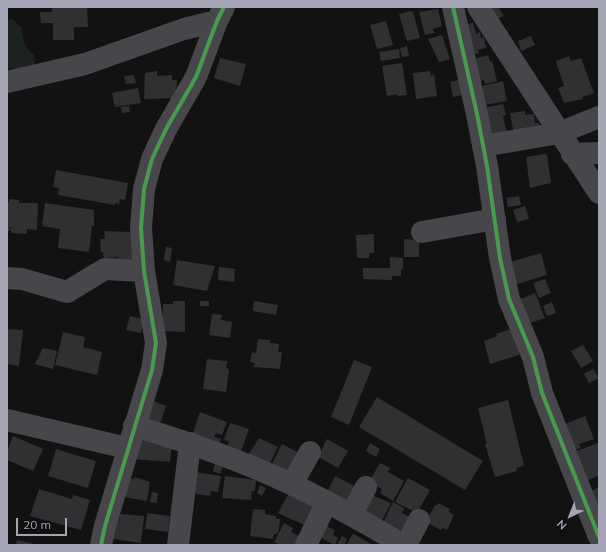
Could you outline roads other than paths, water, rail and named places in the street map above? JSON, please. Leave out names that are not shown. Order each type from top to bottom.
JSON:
[{"type":"street","points":[[453,7],[483,146],[500,258],[509,299],[533,357],[542,393],[599,537],[594,545]]},
{"type":"street","points":[[478,7],[572,154],[599,193]]},
{"type":"street","points":[[7,82],[85,64],[184,29],[221,14]]},
{"type":"street","points":[[101,545],[105,526],[134,426],[152,370],[156,343],[144,270],[141,228],[144,189],[152,159],[166,129],[196,77],[221,14]]},
{"type":"street","points":[[483,146],[559,132],[599,117]]},
{"type":"street","points":[[572,154],[599,154]]},
{"type":"street","points":[[422,232],[495,219]]},
{"type":"street","points":[[7,278],[22,279],[66,292],[105,269],[144,270]]},
{"type":"street","points":[[7,420],[128,448]]},
{"type":"street","points":[[134,426],[190,443],[292,484],[405,545],[419,520]]},
{"type":"street","points":[[178,545],[190,443]]},
{"type":"street","points":[[292,484],[310,452]]},
{"type":"street","points":[[351,515],[366,487]]},
{"type":"street","points":[[306,545],[326,502]]}]
